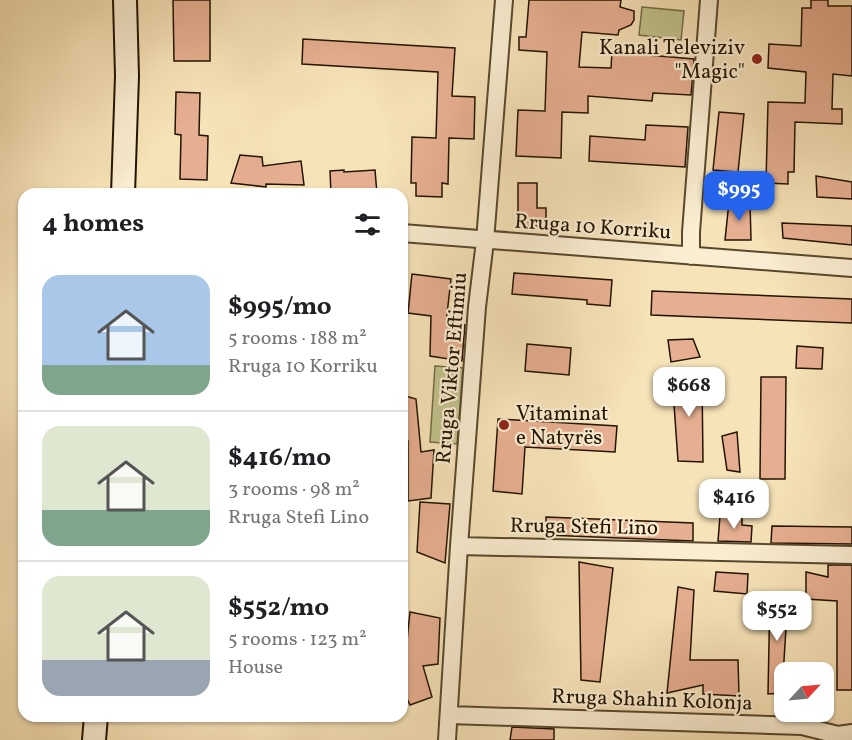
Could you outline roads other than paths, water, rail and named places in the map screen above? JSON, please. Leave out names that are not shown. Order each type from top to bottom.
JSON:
[{"type":"main road","points":[[123,188],[127,76],[125,0]]},
{"type":"main road","points":[[94,740],[96,722]]},
{"type":"street","name":"Rruga Viktor Eftimiu","points":[[447,740],[477,307],[485,241],[504,0]]},
{"type":"street","points":[[691,256],[709,0]]},
{"type":"street","name":"Rruga 10 Korriku","points":[[408,234],[852,268]]},
{"type":"street","name":"Rruga Stefi Lino","points":[[459,546],[852,555]]},
{"type":"street","name":"Rruga Shahin Kolonja","points":[[449,715],[802,726],[838,735],[852,734]]},
{"type":"place","name":"Kanali Televiziv \"Magic\"","points":[[757,59]]},
{"type":"place","name":"Vitaminat e Natyrës","points":[[504,425]]}]
